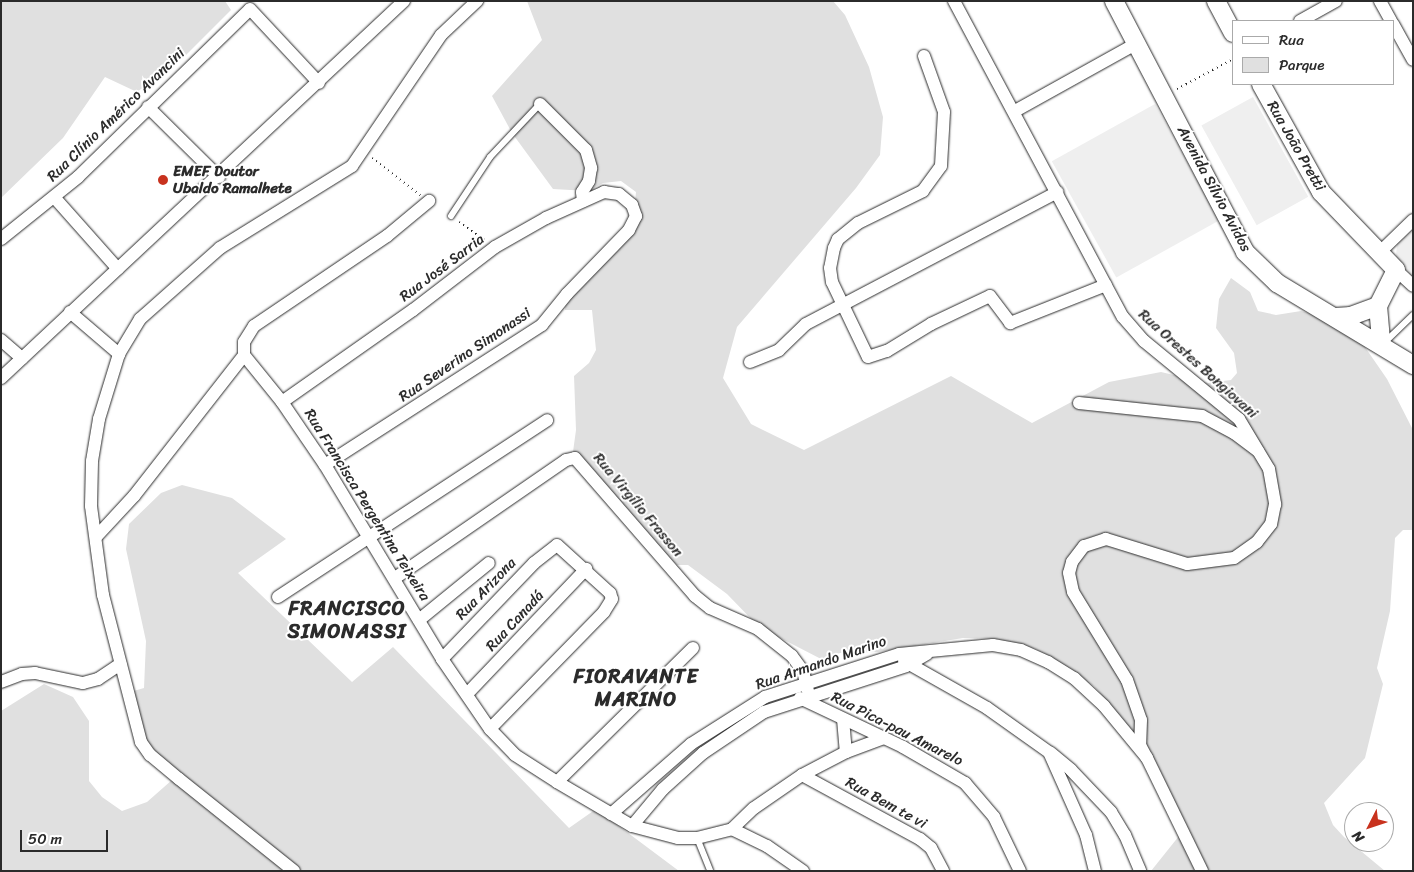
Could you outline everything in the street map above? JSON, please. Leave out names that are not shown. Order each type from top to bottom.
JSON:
[{"type":"main road","name":"Avenida Sílvio Avidos","points":[[1114,1],[1245,252],[1277,283],[1413,365]]},
{"type":"main road","points":[[1216,1],[1232,30]]},
{"type":"main road","name":"Rua João Pretti","points":[[1261,85],[1321,192],[1396,270]]},
{"type":"main road","points":[[1382,345],[1378,306],[1396,270]]},
{"type":"main road","points":[[1336,317],[1351,316],[1378,306]]},
{"type":"street","points":[[294,871],[150,755],[136,729],[103,595],[91,506],[93,454],[99,418],[119,354],[140,319],[209,256],[235,237],[338,177],[364,152],[441,35],[477,1]]},
{"type":"street","name":"Rua Orestes Bongiovani","points":[[954,1],[1106,285],[1133,330],[1239,419],[1262,454],[1268,469],[1275,504],[1271,524],[1264,535],[1247,551],[1222,561],[1187,564],[1106,539],[1084,546],[1072,562],[1069,573],[1073,592],[1127,680],[1140,720],[1140,745],[1147,758]]},
{"type":"street","points":[[1302,20],[1336,1]]},
{"type":"street","points":[[1380,1],[1391,20]]},
{"type":"street","points":[[1,378],[70,312],[219,178],[319,83],[395,4]]},
{"type":"street","name":"Rua Clínio Américo Avancini","points":[[1,239],[54,197],[250,9],[319,83]]},
{"type":"street","points":[[1394,26],[1413,60]]},
{"type":"street","points":[[1014,111],[1137,43]]},
{"type":"street","points":[[924,56],[944,112],[941,166],[922,191],[866,218],[838,239],[834,248],[830,275],[843,307],[866,353],[871,358],[990,296],[1006,321],[1016,321],[1106,285]]},
{"type":"street","points":[[540,104],[586,150],[591,168],[589,182],[582,192],[582,200]]},
{"type":"street","points":[[148,107],[219,178]]},
{"type":"street","name":"Rua José Sarria","points":[[282,402],[413,310],[495,247],[582,200],[611,192],[632,205]]},
{"type":"street","points":[[750,362],[771,355],[806,324],[843,307],[1057,192]]},
{"type":"street","points":[[54,197],[118,269]]},
{"type":"street","points":[[96,537],[134,496],[244,355],[244,342],[254,326],[379,242],[429,201]]},
{"type":"street","name":"Rua Severino Simonassi","points":[[324,465],[542,325],[567,294],[629,230],[636,216],[632,205]]},
{"type":"street","points":[[1380,252],[1413,220]]},
{"type":"street","points":[[1396,270],[1413,286]]},
{"type":"street","points":[[70,312],[119,354]]},
{"type":"street","points":[[1,340],[22,358]]},
{"type":"street","name":"Rua Francisca Pergentina Teixeira","points":[[244,355],[282,402],[324,465],[395,578],[442,659],[490,729],[515,755],[632,826],[678,838],[696,838],[732,829]]},
{"type":"street","points":[[1079,403],[1202,416],[1234,433],[1262,454]]},
{"type":"street","points":[[278,597],[547,420]]},
{"type":"street","name":"Rua Virgílio Frasson","points":[[395,578],[566,460],[575,458],[695,596],[710,608],[758,629],[798,663],[805,692]]},
{"type":"street","name":"Rua Arizona","points":[[442,659],[534,563],[557,545],[586,569]]},
{"type":"street","points":[[419,620],[489,563]]},
{"type":"street","points":[[490,729],[593,624],[612,599],[586,569]]},
{"type":"street","name":"Rua Canadá","points":[[467,694],[586,569]]},
{"type":"street","name":"Rua Armando Marino","points":[[632,826],[663,789],[703,753],[764,712],[805,692],[899,654],[929,653],[993,645],[1021,650],[1048,662],[1088,690],[1147,758],[1202,871]]},
{"type":"street","points":[[557,782],[693,648]]},
{"type":"street","name":"Rua Armando Marino","points":[[611,814],[710,730],[765,697],[805,692],[906,666],[929,653]]},
{"type":"street","points":[[899,654],[906,666],[987,708],[1071,770],[1110,812],[1125,834],[1140,871]]},
{"type":"street","points":[[1,682],[22,674],[35,674],[83,683],[98,679],[120,664]]},
{"type":"street","name":"Rua Pica-pau Amarelo","points":[[805,692],[844,719],[884,738],[965,783],[980,797],[1007,838],[1020,871]]},
{"type":"street","points":[[844,719],[846,752]]},
{"type":"street","points":[[803,871],[767,846],[732,829],[754,808],[802,775],[846,752],[884,738]]},
{"type":"street","points":[[1049,752],[1086,835],[1095,871]]},
{"type":"street","name":"Rua Bem te vi","points":[[802,775],[920,839],[931,848],[943,871]]},
{"type":"lane","points":[[451,216],[490,158],[540,104]]},
{"type":"lane","points":[[1382,345],[1413,316]]},
{"type":"lane","points":[[696,838],[710,871]]},
{"type":"path","points":[[1165,96],[1232,61]]},
{"type":"path","points":[[364,152],[429,201]]},
{"type":"path","points":[[451,216],[495,247]]},
{"type":"shaded area","points":[[1253,97],[1308,197],[1257,225],[1201,126]]},
{"type":"shaded area","points":[[1155,104],[1219,220],[1116,278],[1052,161]]},
{"type":"shaded area","points":[[1413,230],[1413,278],[1396,258],[1397,243]]},
{"type":"green space","points":[[1,1],[225,1],[231,10],[184,57],[137,92],[105,77],[63,138],[1,198]]},
{"type":"green space","points":[[527,1],[833,1],[845,15],[869,67],[883,117],[880,155],[856,188],[737,327],[723,378],[751,424],[804,450],[951,376],[1032,423],[1109,382],[1161,372],[1208,383],[1231,380],[1237,373],[1234,353],[1216,328],[1219,299],[1231,278],[1250,292],[1258,311],[1276,315],[1301,311],[1338,321],[1358,337],[1387,379],[1413,430],[1413,530],[1403,530],[1395,538],[1390,611],[1377,668],[1383,684],[1365,758],[1324,803],[1333,825],[1344,837],[1344,852],[1362,852],[1385,871],[1151,871],[1187,826],[1141,741],[1094,686],[1059,663],[1036,649],[997,639],[963,638],[878,652],[840,653],[823,660],[759,627],[727,594],[688,565],[677,565],[572,459],[576,430],[574,376],[589,363],[596,350],[592,310],[565,310],[567,287],[622,237],[634,213],[636,192],[621,181],[603,183],[588,191],[553,189],[512,133],[492,96],[542,40]]},
{"type":"green space","points":[[182,485],[232,498],[286,539],[238,573],[352,682],[393,647],[569,828],[596,809],[679,871],[1,871],[1,711],[44,684],[73,697],[89,721],[89,781],[102,797],[122,811],[147,802],[172,780],[136,734],[130,692],[144,688],[146,641],[126,549],[129,524],[161,493]]},
{"type":"place","name":"EMEF Doutor Ubaldo Ramalhete","points":[[163,180]]},
{"type":"district","name":"FRANCISCO SIMONASSI","points":[[347,620]]},
{"type":"district","name":"FIORAVANTE MARINO","points":[[636,688]]}]
